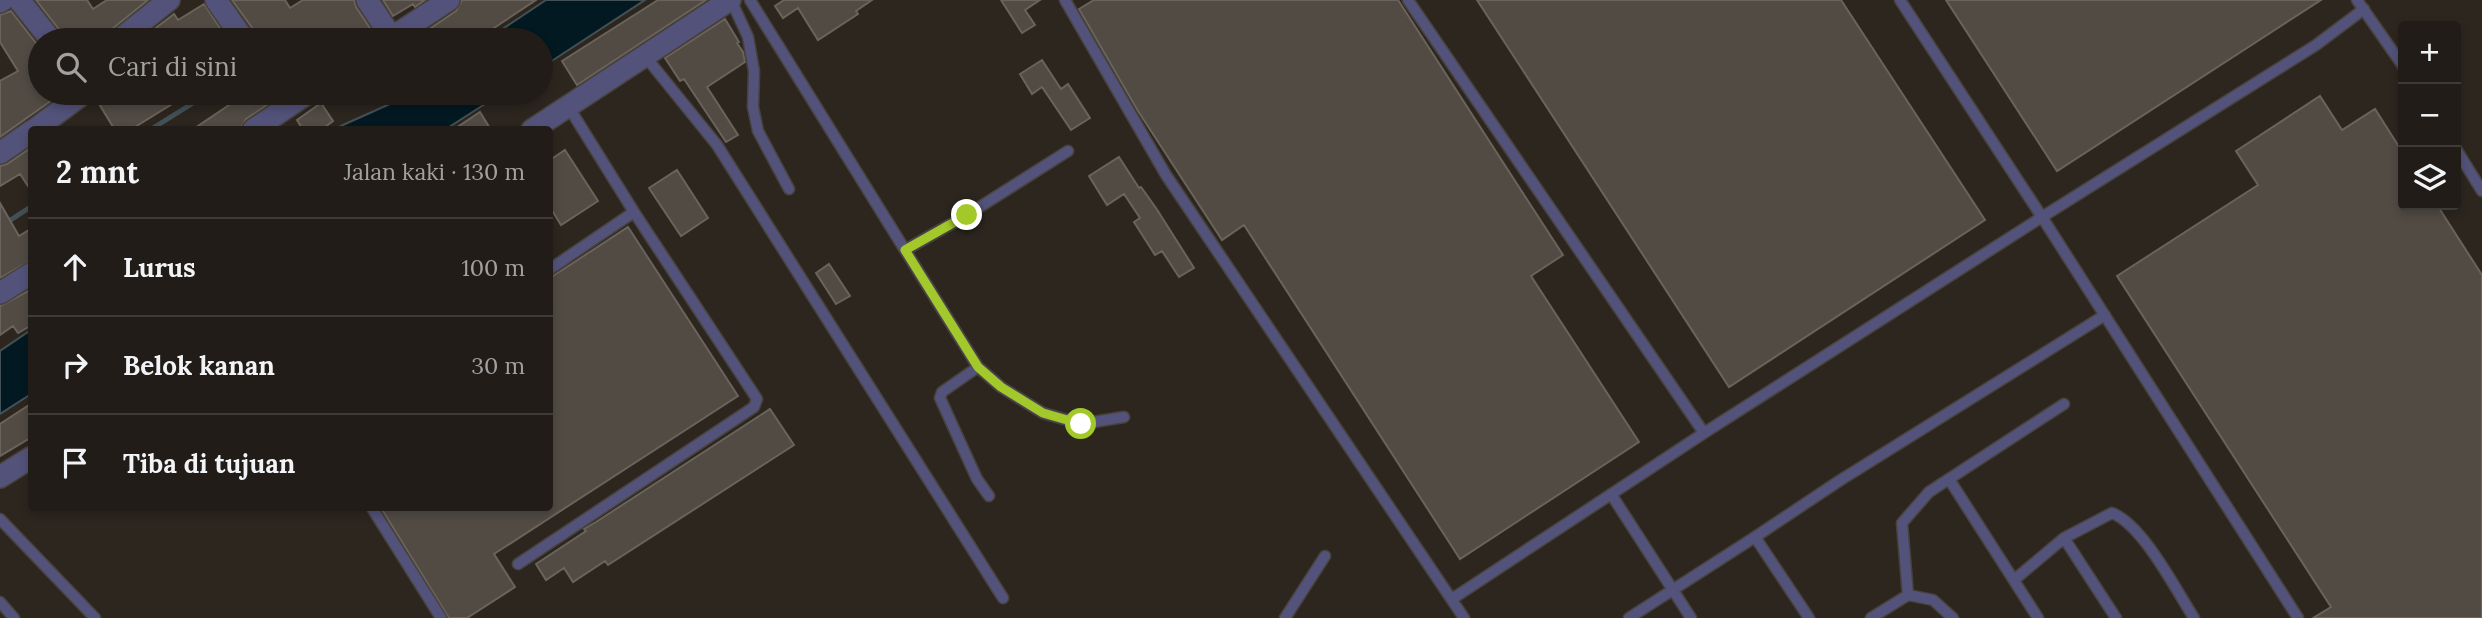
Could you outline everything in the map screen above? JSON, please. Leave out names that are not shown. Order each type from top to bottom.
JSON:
[{"type":"street","points":[[19,0],[41,28]]},
{"type":"street","points":[[133,28],[169,0]]},
{"type":"street","points":[[216,0],[236,28]]},
{"type":"street","points":[[367,0],[384,28]]},
{"type":"street","points":[[407,28],[449,0]]},
{"type":"street","points":[[538,126],[730,0]]},
{"type":"street","points":[[39,126],[67,105]]},
{"type":"street","points":[[257,126],[277,105]]},
{"type":"street","points":[[0,153],[28,133]]},
{"type":"street","points":[[0,293],[28,276]]},
{"type":"street","points":[[0,477],[28,460]]},
{"type":"lane","points":[[730,0],[748,37],[754,71],[754,107],[758,131],[789,189]]},
{"type":"lane","points":[[750,0],[978,367],[1001,387],[1043,413],[1081,424],[1124,417]]},
{"type":"lane","points":[[1065,0],[1166,175],[1464,618]]},
{"type":"lane","points":[[1408,0],[1704,433]]},
{"type":"lane","points":[[1900,0],[2105,314],[2298,618]]},
{"type":"lane","points":[[1452,599],[1704,433],[2316,45],[2361,4],[2398,59]]},
{"type":"lane","points":[[645,55],[717,145],[1003,598]]},
{"type":"lane","points":[[518,564],[754,408],[757,399],[568,106]]},
{"type":"lane","points":[[905,250],[967,215],[1068,151]]},
{"type":"lane","points":[[2461,157],[2482,191]]},
{"type":"lane","points":[[553,267],[634,212]]},
{"type":"lane","points":[[1629,618],[1839,481],[2105,314]]},
{"type":"lane","points":[[978,367],[942,392],[940,398],[977,479],[989,496]]},
{"type":"lane","points":[[1908,595],[1902,523],[1928,492],[2064,404]]},
{"type":"lane","points":[[1948,479],[2038,618]]},
{"type":"lane","points":[[1611,494],[1691,618]]},
{"type":"lane","points":[[374,511],[441,618]]},
{"type":"lane","points":[[2014,580],[2064,538],[2112,513],[2122,517],[2144,540],[2194,618]]},
{"type":"lane","points":[[0,519],[95,618]]},
{"type":"lane","points":[[1755,537],[1809,618]]},
{"type":"lane","points":[[2064,538],[2116,618]]},
{"type":"lane","points":[[1285,618],[1325,556]]},
{"type":"lane","points":[[1871,618],[1908,595],[1933,600],[1953,618]]},
{"type":"lane","points":[[0,602],[15,618]]},
{"type":"water","points":[[546,0],[645,0],[553,60],[553,28],[504,28]]},
{"type":"water","points":[[388,105],[483,105],[451,126],[341,126]]},
{"type":"water","points":[[28,332],[28,396],[0,414],[0,351]]},
{"type":"building","points":[[36,0],[87,0],[93,9],[107,0],[148,0],[113,28],[58,28]]},
{"type":"building","points":[[232,0],[285,0],[290,8],[303,0],[354,0],[370,28],[252,28]]},
{"type":"building","points":[[383,0],[425,0],[393,16]]},
{"type":"building","points":[[462,0],[536,0],[494,28],[431,28],[456,11]]},
{"type":"building","points":[[658,0],[706,0],[577,85],[562,61]]},
{"type":"building","points":[[784,0],[872,0],[856,11],[858,14],[818,40],[798,8],[783,18],[775,6]]},
{"type":"building","points":[[1001,0],[1040,0],[1025,10],[1035,25],[1022,33]]},
{"type":"building","points":[[1094,0],[1398,0],[1563,255],[1531,276],[1639,442],[1460,559],[1244,225],[1222,240],[1138,111],[1079,9]]},
{"type":"building","points":[[1477,0],[1841,0],[1985,220],[1729,387]]},
{"type":"building","points":[[1946,0],[2321,0],[2057,171]]},
{"type":"building","points":[[204,4],[220,28],[156,28],[174,14],[178,20]]},
{"type":"building","points":[[11,11],[28,33],[28,105],[45,105],[0,137],[0,81],[18,71],[0,42],[0,15]]},
{"type":"building","points":[[725,19],[739,42],[737,43],[745,62],[707,87],[738,135],[726,142],[684,79],[680,81],[665,58]]},
{"type":"building","points":[[1042,60],[1061,89],[1068,84],[1090,118],[1071,130],[1042,87],[1032,94],[1020,74]]},
{"type":"building","points":[[2320,96],[2342,130],[2375,109],[2398,145],[2398,210],[2440,210],[2482,275],[2482,618],[2313,618],[2331,607],[2117,276],[2258,185],[2236,151]]},
{"type":"building","points":[[100,105],[171,105],[136,126],[113,126]]},
{"type":"building","points":[[229,105],[267,105],[246,119],[242,126],[198,126]]},
{"type":"building","points":[[318,105],[322,105],[333,121],[326,126],[301,126],[297,120]]},
{"type":"building","points":[[480,112],[489,126],[459,126]]},
{"type":"building","points":[[28,150],[28,186],[20,174],[0,186],[0,166]]},
{"type":"building","points":[[565,150],[598,201],[561,225],[553,212],[553,158]]},
{"type":"building","points":[[1119,157],[1156,208],[1194,268],[1179,277],[1162,251],[1155,255],[1134,222],[1140,218],[1124,194],[1107,205],[1089,176]]},
{"type":"building","points":[[677,170],[708,218],[681,236],[649,188]]},
{"type":"building","points":[[0,203],[19,236],[28,230],[28,262],[0,278]]},
{"type":"building","points":[[628,227],[738,396],[494,554],[515,587],[467,618],[449,618],[383,511],[553,511],[553,276]]},
{"type":"building","points":[[829,264],[850,296],[836,304],[816,273]]},
{"type":"building","points":[[28,291],[28,327],[18,333],[13,326],[0,335],[0,306]]},
{"type":"building","points":[[28,406],[28,439],[0,456],[0,424]]},
{"type":"building","points":[[770,409],[794,445],[608,565],[605,561],[573,582],[564,568],[546,580],[536,564],[586,531],[584,529]]},
{"type":"waterway","points":[[156,126],[190,105]]},
{"type":"waterway","points":[[0,227],[28,209]]},
{"type":"route","points":[[967,215],[905,250],[978,367],[1001,387],[1043,413],[1081,424]]}]
